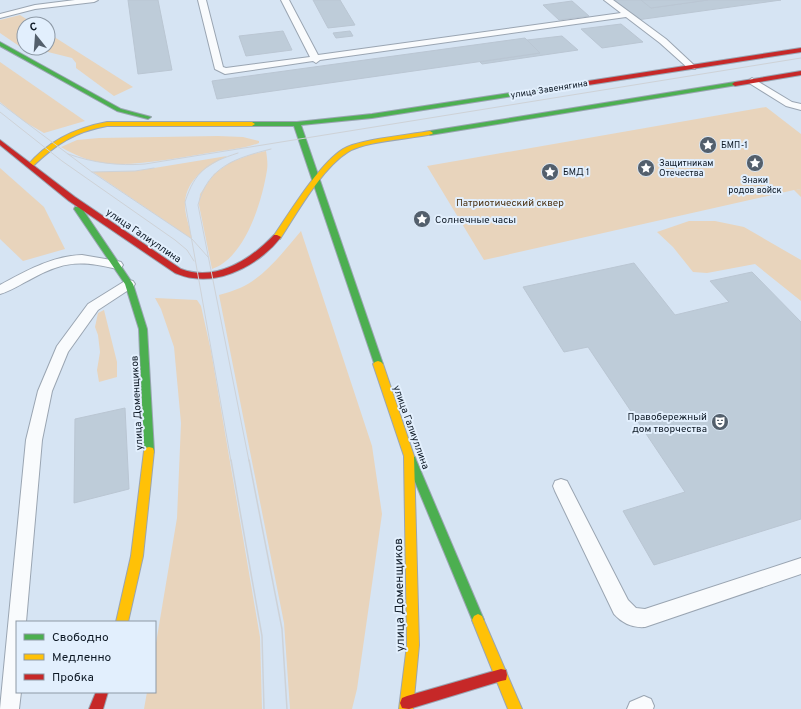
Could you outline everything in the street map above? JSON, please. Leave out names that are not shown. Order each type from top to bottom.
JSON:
[{"type":"main road","points":[[0,44],[119,110],[140,116],[186,123]]},
{"type":"main road","name":"улица Завенягина","points":[[297,124],[372,116],[801,50]]},
{"type":"main road","points":[[317,181],[330,163],[347,149],[399,138],[801,73]]},
{"type":"main road","points":[[30,166],[50,145],[67,134],[88,126],[107,124],[131,125],[186,123],[297,124]]},
{"type":"main road","name":"улица Галиуллина","points":[[297,124],[409,456],[515,709]]},
{"type":"main road","name":"улица Галиуллина","points":[[0,142],[72,199],[178,271],[198,277],[226,271],[250,262],[270,246],[284,229],[317,181]]},
{"type":"main road","name":"улица Доменщиков","points":[[72,199],[129,284],[143,330],[150,446],[137,556],[122,621]]},
{"type":"main road","name":"улица Доменщиков","points":[[406,706],[413,645],[409,456]]},
{"type":"main road","points":[[406,706],[501,675]]},
{"type":"main road","points":[[96,709],[102,693]]},
{"type":"lane","points":[[0,16],[35,7],[94,0]]},
{"type":"lane","points":[[202,0],[220,70],[228,71],[316,60],[627,15]]},
{"type":"lane","points":[[285,0],[316,60]]},
{"type":"lane","points":[[608,0],[663,42],[692,67]]},
{"type":"lane","points":[[752,81],[789,104],[801,107]]},
{"type":"lane","points":[[0,290],[40,269],[66,261],[77,259],[95,260],[116,265]]},
{"type":"lane","points":[[17,621],[34,440],[45,391],[62,350],[93,307],[129,284]]},
{"type":"lane","points":[[561,486],[621,607],[632,617],[638,619],[645,618],[801,566]]},
{"type":"lane","points":[[10,709],[16,638]]},
{"type":"green space","points":[[16,16],[16,44],[0,33],[0,20]]},
{"type":"green space","points":[[56,38],[133,87],[114,96],[76,68],[76,63],[72,58],[56,54]]},
{"type":"green space","points":[[0,62],[85,121],[44,133],[25,122],[0,102]]},
{"type":"green space","name":"Патриотический сквер","points":[[766,107],[801,134],[801,197],[794,190],[484,260],[427,166]]},
{"type":"green space","points":[[243,137],[259,141],[259,143],[247,147],[129,164],[93,161],[76,155],[61,147],[77,140],[99,138]]},
{"type":"green space","points":[[266,151],[267,170],[265,183],[250,227],[243,241],[234,253],[224,263],[212,269],[199,205],[200,194],[214,174],[231,162]]},
{"type":"green space","points":[[227,156],[206,169],[190,186],[185,206],[192,239],[93,172],[136,171]]},
{"type":"green space","points":[[0,168],[44,207],[65,249],[23,261],[0,239]]},
{"type":"green space","points":[[689,221],[715,221],[744,227],[801,260],[801,301],[755,264],[707,273],[693,272],[673,247],[657,232]]},
{"type":"green space","points":[[301,231],[372,446],[382,514],[357,689],[352,709],[290,709],[284,623],[219,295],[240,288],[258,277],[274,263]]},
{"type":"green space","points":[[155,298],[197,300],[201,306],[211,351],[260,637],[262,709],[144,709],[147,693],[156,693],[156,643],[177,518],[181,423],[174,347],[161,309]]},
{"type":"green space","points":[[104,310],[117,362],[117,377],[99,382],[97,370],[100,352],[98,335],[95,327],[98,313]]},
{"type":"building","points":[[128,0],[158,0],[172,70],[138,74]]},
{"type":"building","points":[[313,0],[340,0],[355,25],[328,28]]},
{"type":"building","points":[[611,0],[641,0],[651,8],[708,0],[781,0],[637,20]]},
{"type":"building","points":[[641,0],[708,0],[651,8]]},
{"type":"building","points":[[572,1],[589,16],[559,20],[543,5]]},
{"type":"building","points":[[621,24],[643,42],[602,48],[581,29]]},
{"type":"building","points":[[283,31],[292,50],[246,56],[239,36]]},
{"type":"building","points":[[350,31],[353,36],[336,38],[333,33]]},
{"type":"building","points":[[562,36],[578,50],[482,64],[480,62],[540,53],[527,40]]},
{"type":"building","points":[[525,38],[540,53],[217,99],[212,81]]},
{"type":"building","name":"Правобережный дом творчества","points":[[634,263],[675,315],[729,302],[710,281],[752,272],[801,322],[801,519],[654,565],[623,511],[685,492],[588,347],[564,352],[523,287]]},
{"type":"building","points":[[125,408],[129,489],[74,503],[75,419]]},
{"type":"tram line","points":[[68,154],[87,160],[106,163],[125,165],[145,164],[801,58]]},
{"type":"tram line","points":[[0,103],[68,154]]},
{"type":"tram line","points":[[0,112],[62,161],[175,240],[187,250],[194,261]]},
{"type":"tram line","points":[[249,461],[198,205],[209,181],[225,166],[235,160],[271,149]]},
{"type":"tram line","points":[[192,239],[185,202],[193,183],[210,165],[238,153]]},
{"type":"tram line","points":[[68,154],[92,172]]},
{"type":"tram line","points":[[92,172],[135,171],[154,168]]},
{"type":"tram line","points":[[92,172],[192,239]]},
{"type":"tram line","points":[[192,239],[208,257]]},
{"type":"tram line","points":[[192,239],[231,461]]},
{"type":"tram line","points":[[231,460],[262,636],[264,709]]},
{"type":"tram line","points":[[249,460],[282,629],[287,709]]},
{"type":"traffic: fast","points":[[0,44],[119,110],[148,117]]},
{"type":"traffic: fast","points":[[430,133],[735,84]]},
{"type":"traffic: fast","points":[[252,124],[297,124],[372,116],[543,90]]},
{"type":"traffic: fast","points":[[297,124],[378,364]]},
{"type":"traffic: fast","points":[[78,209],[129,284],[143,329],[149,451]]},
{"type":"traffic: fast","points":[[411,460],[478,620]]},
{"type":"traffic: slow","points":[[30,166],[56,143],[73,133],[94,126],[107,124],[252,124]]},
{"type":"traffic: slow","points":[[277,237],[317,179],[330,164],[346,150],[363,144],[430,133]]},
{"type":"traffic: slow","points":[[378,364],[409,456],[413,645],[406,709]]},
{"type":"traffic: slow","points":[[122,621],[137,556],[149,451]]},
{"type":"traffic: slow","points":[[478,620],[515,709]]},
{"type":"traffic: jam","points":[[543,90],[801,50]]},
{"type":"traffic: jam","points":[[735,84],[801,73]]},
{"type":"traffic: jam","points":[[0,142],[72,199],[178,271],[194,276],[219,274],[241,266],[251,260],[261,253],[277,237]]},
{"type":"traffic: jam","points":[[407,703],[501,675]]},
{"type":"traffic: jam","points":[[96,709],[102,693]]},
{"type":"place","name":"БМП-1","points":[[708,145]]},
{"type":"place","name":"Знаки родов войск","points":[[755,163]]},
{"type":"place","name":"Защитникам Отечества","points":[[646,168]]},
{"type":"place","name":"БМД 1","points":[[550,172]]},
{"type":"place","name":"Солнечные часы","points":[[422,219]]},
{"type":"place","name":"Правобережный дом творчества","points":[[720,422]]}]
